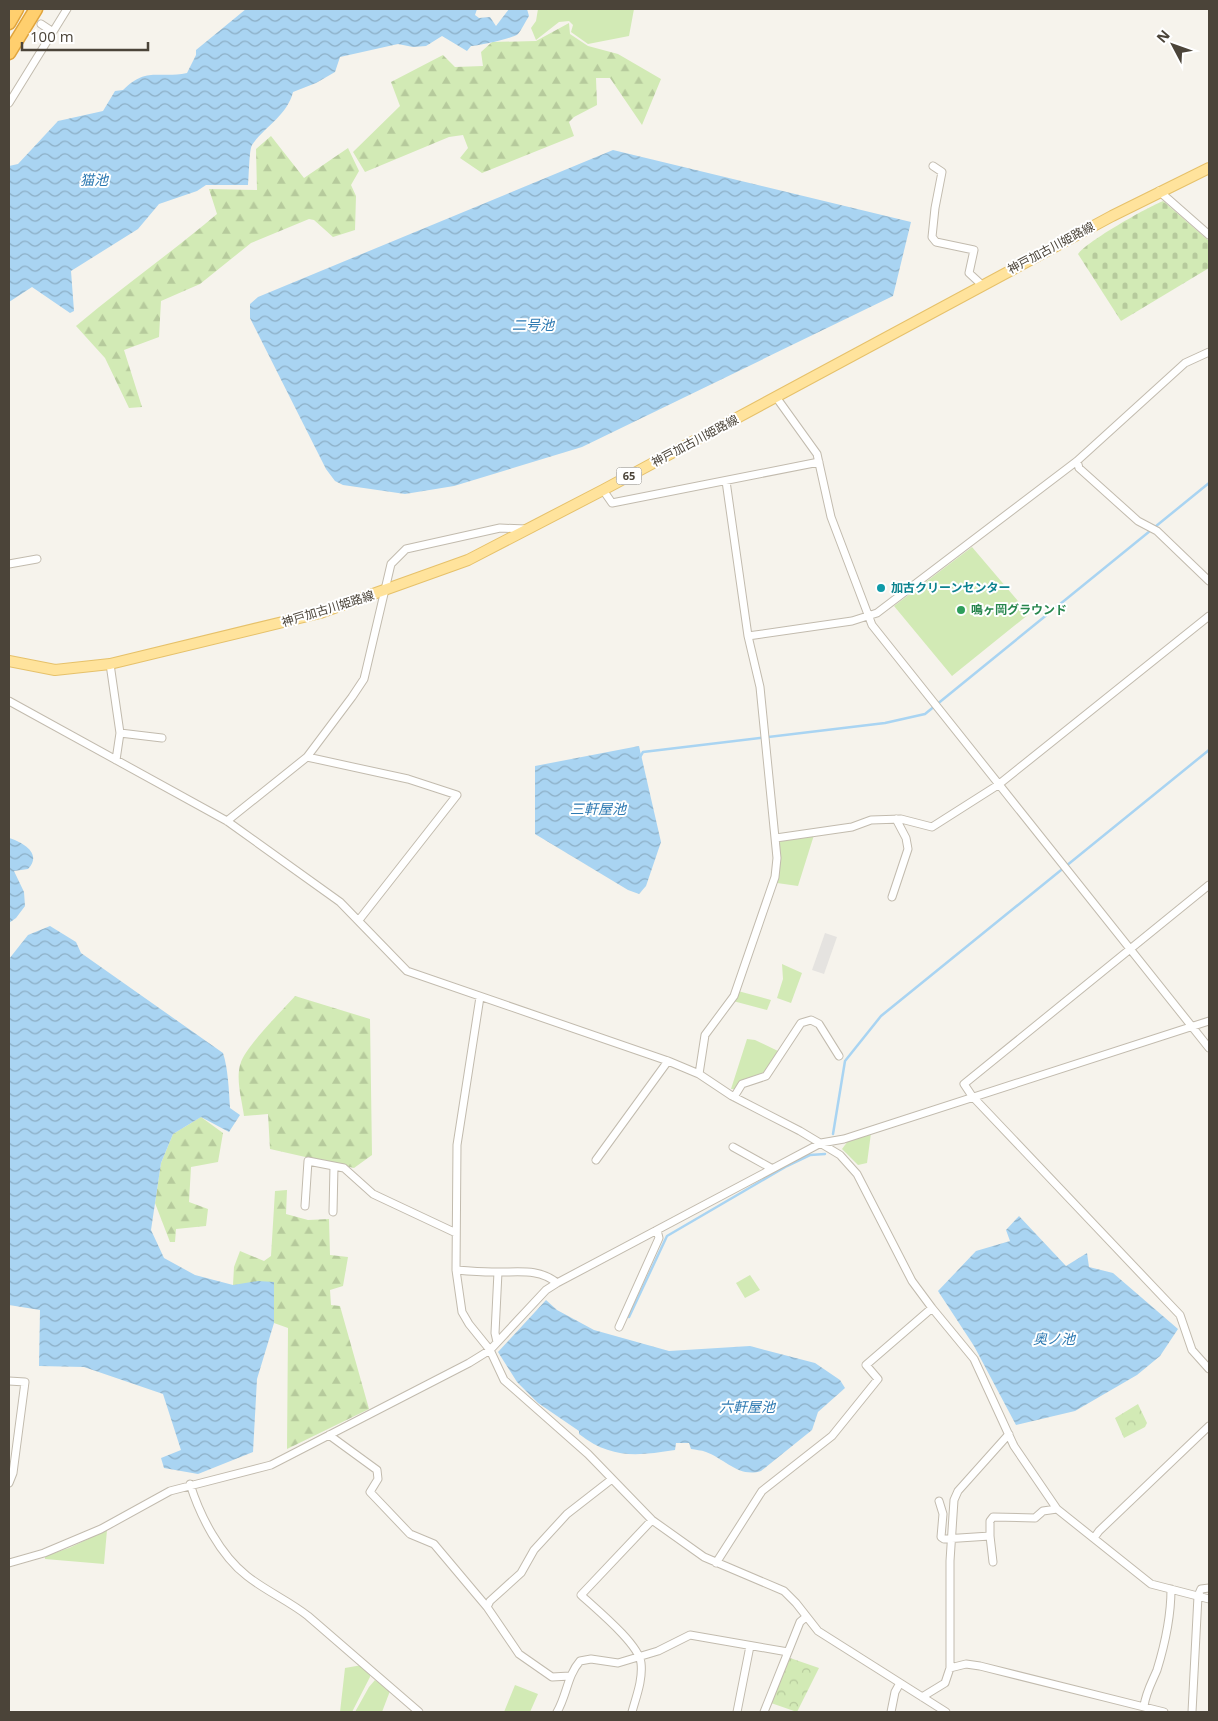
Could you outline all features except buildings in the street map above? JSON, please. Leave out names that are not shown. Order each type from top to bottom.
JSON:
[{"type":"highway","points":[[9,23],[17,9]]},
{"type":"highway","points":[[9,46],[30,9]]},
{"type":"highway","points":[[9,53],[36,9]]},
{"type":"main road","name":"神戸加古川姫路線","points":[[9,661],[55,670],[110,664],[303,617],[384,592],[468,560],[1159,191],[1209,168]]},
{"type":"street","points":[[9,103],[67,9]]},
{"type":"street","points":[[41,24],[53,32]]},
{"type":"street","points":[[934,166],[942,172],[932,237],[936,242],[974,250],[969,273],[982,285]]},
{"type":"street","points":[[1159,191],[1209,235]]},
{"type":"street","points":[[748,636],[852,621],[877,613],[1077,461],[1185,363],[1209,352]]},
{"type":"street","points":[[776,397],[817,454],[831,517],[872,625],[998,786],[1131,948],[1209,1048]]},
{"type":"street","points":[[1077,461],[1079,468],[1138,521],[1157,531],[1209,581]]},
{"type":"street","points":[[602,490],[612,503],[818,462]]},
{"type":"street","points":[[699,1074],[705,1035],[734,996],[775,877],[776,838],[760,687],[748,636],[726,481]]},
{"type":"street","points":[[227,822],[307,757],[364,679],[390,564],[406,549],[500,528],[527,529]]},
{"type":"street","points":[[9,564],[37,559]]},
{"type":"street","points":[[776,838],[852,826],[871,820],[896,819],[932,827],[998,786],[1209,616]]},
{"type":"street","points":[[110,664],[120,733],[116,760]]},
{"type":"street","points":[[9,701],[227,822],[325,889],[359,920],[407,971],[668,1061],[699,1074],[734,1097],[840,1155],[857,1174],[912,1281],[974,1359],[1009,1434],[1057,1509],[1151,1584],[1209,1600]]},
{"type":"street","points":[[120,733],[162,738]]},
{"type":"street","points":[[307,757],[408,779],[457,795],[359,920]]},
{"type":"street","points":[[892,898],[908,849],[906,838],[896,819]]},
{"type":"street","points":[[1209,885],[964,1084],[972,1096],[1180,1315],[1192,1350],[1209,1369]]},
{"type":"street","points":[[480,997],[457,1145],[456,1270],[462,1312],[490,1350],[504,1380],[588,1454],[652,1520],[716,1562],[784,1591],[818,1631],[946,1712]]},
{"type":"street","points":[[734,1097],[742,1084],[766,1076],[801,1023],[811,1020],[818,1024],[840,1056]]},
{"type":"street","points":[[9,1563],[44,1553],[101,1530],[164,1494],[190,1484],[272,1465],[470,1363],[490,1350],[546,1290],[557,1283],[821,1143],[844,1139],[972,1096],[1209,1021]]},
{"type":"street","points":[[596,1160],[668,1061]]},
{"type":"street","points":[[733,1146],[771,1168]]},
{"type":"street","points":[[305,1206],[307,1162],[334,1166],[348,1170],[373,1194],[456,1233]]},
{"type":"street","points":[[333,1212],[334,1166]]},
{"type":"street","points":[[619,1327],[659,1238],[657,1230]]},
{"type":"street","points":[[456,1270],[524,1271],[543,1274],[557,1283]]},
{"type":"street","points":[[497,1342],[495,1333],[498,1272]]},
{"type":"street","points":[[716,1562],[762,1491],[832,1436],[878,1379],[866,1364],[932,1308]]},
{"type":"street","points":[[9,1381],[24,1382],[13,1473],[9,1483]]},
{"type":"street","points":[[1094,1538],[1099,1531],[1209,1426]]},
{"type":"street","points":[[922,1697],[945,1682],[950,1668],[951,1540],[954,1500],[958,1491],[1009,1434]]},
{"type":"street","points":[[329,1435],[377,1470],[378,1479],[370,1492],[410,1534],[434,1544],[487,1607],[519,1654],[552,1677],[570,1676]]},
{"type":"street","points":[[487,1607],[490,1600],[521,1573],[534,1550],[567,1514],[612,1480]]},
{"type":"street","points":[[190,1484],[210,1528],[231,1561],[260,1585],[290,1602],[308,1616],[419,1712]]},
{"type":"street","points":[[939,1502],[943,1514],[942,1537],[951,1540],[990,1536]]},
{"type":"street","points":[[993,1562],[990,1521],[993,1517],[1035,1518],[1043,1511],[1057,1509]]},
{"type":"street","points":[[632,1712],[640,1684],[640,1657],[637,1651],[581,1595],[652,1520]]},
{"type":"street","points":[[1192,1712],[1198,1596],[1201,1589],[1209,1588]]},
{"type":"street","points":[[1144,1706],[1145,1695],[1157,1669],[1171,1612],[1170,1589]]},
{"type":"street","points":[[764,1712],[800,1622],[806,1617]]},
{"type":"street","points":[[557,1712],[566,1696],[570,1676],[580,1661],[591,1659],[618,1663],[676,1644],[690,1635],[699,1635],[788,1652]]},
{"type":"street","points":[[737,1712],[750,1646]]},
{"type":"street","points":[[950,1668],[966,1664],[980,1666],[1164,1712]]},
{"type":"street","points":[[891,1712],[895,1692],[900,1683]]},
{"type":"green space","points":[[538,9],[634,9],[629,36],[588,44],[571,32],[573,25],[569,21],[559,22],[536,40],[531,28],[536,21]]},
{"type":"green space","points":[[569,23],[570,34],[588,46],[618,54],[661,79],[642,125],[610,78],[596,78],[597,105],[574,117],[569,122],[574,136],[482,173],[460,158],[468,148],[463,135],[449,137],[365,172],[353,152],[400,106],[391,82],[443,55],[455,67],[483,66],[481,52],[492,42],[536,41]]},
{"type":"green space","points":[[271,136],[304,178],[348,148],[359,171],[351,185],[356,196],[355,230],[333,237],[314,220],[309,219],[251,243],[200,284],[161,301],[159,337],[124,350],[142,407],[129,408],[105,358],[76,326],[217,214],[209,189],[257,190],[256,149]]},
{"type":"green space","points":[[1163,201],[1209,241],[1209,268],[1121,321],[1078,254],[1105,233]]},
{"type":"green space","name":"鳴ヶ岡グラウンド","points":[[972,547],[1029,614],[952,676],[894,606]]},
{"type":"green space","points":[[814,835],[798,886],[777,883],[780,863],[779,841]]},
{"type":"green space","points":[[782,964],[802,973],[791,1003],[777,998],[783,979]]},
{"type":"green space","points":[[738,991],[771,1000],[767,1010],[733,1001]]},
{"type":"green space","points":[[295,996],[370,1019],[372,1155],[354,1168],[270,1149],[268,1114],[244,1116],[239,1082],[241,1062],[257,1038]]},
{"type":"green space","points":[[747,1039],[755,1040],[778,1051],[768,1072],[736,1089],[731,1089]]},
{"type":"green space","points":[[201,1117],[223,1133],[218,1162],[191,1167],[189,1202],[208,1209],[206,1226],[176,1229],[175,1242],[170,1242],[155,1203],[161,1163],[173,1134]]},
{"type":"green space","points":[[871,1133],[867,1163],[858,1165],[842,1149],[848,1141]]},
{"type":"green space","points":[[287,1190],[286,1214],[308,1220],[329,1219],[330,1255],[348,1257],[343,1286],[330,1290],[331,1305],[340,1306],[369,1409],[287,1449],[288,1328],[274,1323],[274,1283],[233,1285],[234,1267],[240,1251],[264,1261],[271,1256],[275,1191]]},
{"type":"green space","points":[[750,1275],[760,1290],[745,1298],[736,1283]]},
{"type":"green space","points":[[1138,1404],[1147,1423],[1145,1427],[1124,1438],[1115,1418]]},
{"type":"green space","points":[[107,1530],[104,1564],[45,1559],[45,1556],[69,1548]]},
{"type":"green space","points":[[790,1658],[819,1668],[797,1712],[771,1703]]},
{"type":"green space","points":[[362,1665],[370,1673],[370,1677],[352,1712],[340,1712],[345,1668]]},
{"type":"green space","points":[[375,1680],[390,1691],[382,1712],[355,1712],[369,1687]]},
{"type":"green space","points":[[515,1685],[538,1694],[530,1712],[504,1712]]},
{"type":"shaded area","points":[[825,933],[837,937],[824,974],[812,970]]},
{"type":"water","name":"猫池","points":[[246,9],[477,9],[475,15],[479,18],[490,17],[496,26],[509,9],[527,9],[529,16],[515,36],[471,46],[467,51],[442,36],[426,46],[413,47],[398,44],[340,57],[335,72],[316,83],[293,92],[286,108],[257,138],[251,148],[248,185],[206,185],[197,191],[159,204],[138,229],[71,271],[74,311],[70,313],[32,287],[9,302],[9,166],[18,164],[58,121],[103,111],[115,91],[123,90],[139,78],[153,75],[187,73],[196,55],[196,50]]},
{"type":"water","name":"二号池","points":[[613,150],[911,222],[893,296],[582,447],[454,486],[405,494],[343,485],[335,481],[326,469],[250,318],[250,304],[258,297]]},
{"type":"water","name":"三軒屋池","points":[[639,746],[661,842],[646,886],[639,894],[628,890],[535,834],[535,766]]},
{"type":"water","points":[[9,838],[25,845],[32,853],[33,858],[28,869],[14,871],[24,892],[25,906],[16,918],[9,923]]},
{"type":"water","points":[[50,926],[76,942],[81,953],[223,1053],[225,1059],[230,1108],[240,1115],[229,1132],[201,1117],[173,1134],[161,1163],[151,1230],[164,1258],[195,1275],[233,1285],[258,1281],[274,1282],[274,1323],[257,1379],[253,1452],[198,1474],[164,1468],[161,1458],[181,1450],[163,1394],[84,1367],[39,1366],[40,1310],[9,1305],[9,959],[28,935]]},
{"type":"water","name":"奥ノ池","points":[[1019,1216],[1066,1266],[1087,1253],[1089,1267],[1113,1273],[1178,1329],[1160,1356],[1137,1375],[1075,1411],[1016,1425],[974,1346],[938,1291],[976,1251],[1010,1241],[1006,1230]]},
{"type":"water","name":"六軒屋池","points":[[546,1300],[557,1310],[594,1330],[669,1351],[750,1346],[815,1363],[840,1380],[845,1388],[818,1412],[812,1430],[761,1471],[746,1472],[739,1470],[713,1455],[691,1449],[689,1443],[676,1443],[675,1450],[648,1454],[613,1452],[591,1442],[579,1434],[579,1431],[538,1403],[517,1382],[498,1352]]},
{"type":"waterway","points":[[640,757],[643,752],[885,723],[925,714],[1209,483]]},
{"type":"waterway","points":[[833,1134],[845,1061],[881,1016],[1209,750]]},
{"type":"waterway","points":[[629,1317],[667,1236],[787,1166],[810,1155],[825,1154]]},
{"type":"place","name":"加古クリーンセンター","points":[[881,588]]},
{"type":"place","name":"鳴ヶ岡グラウンド","points":[[961,610]]}]
